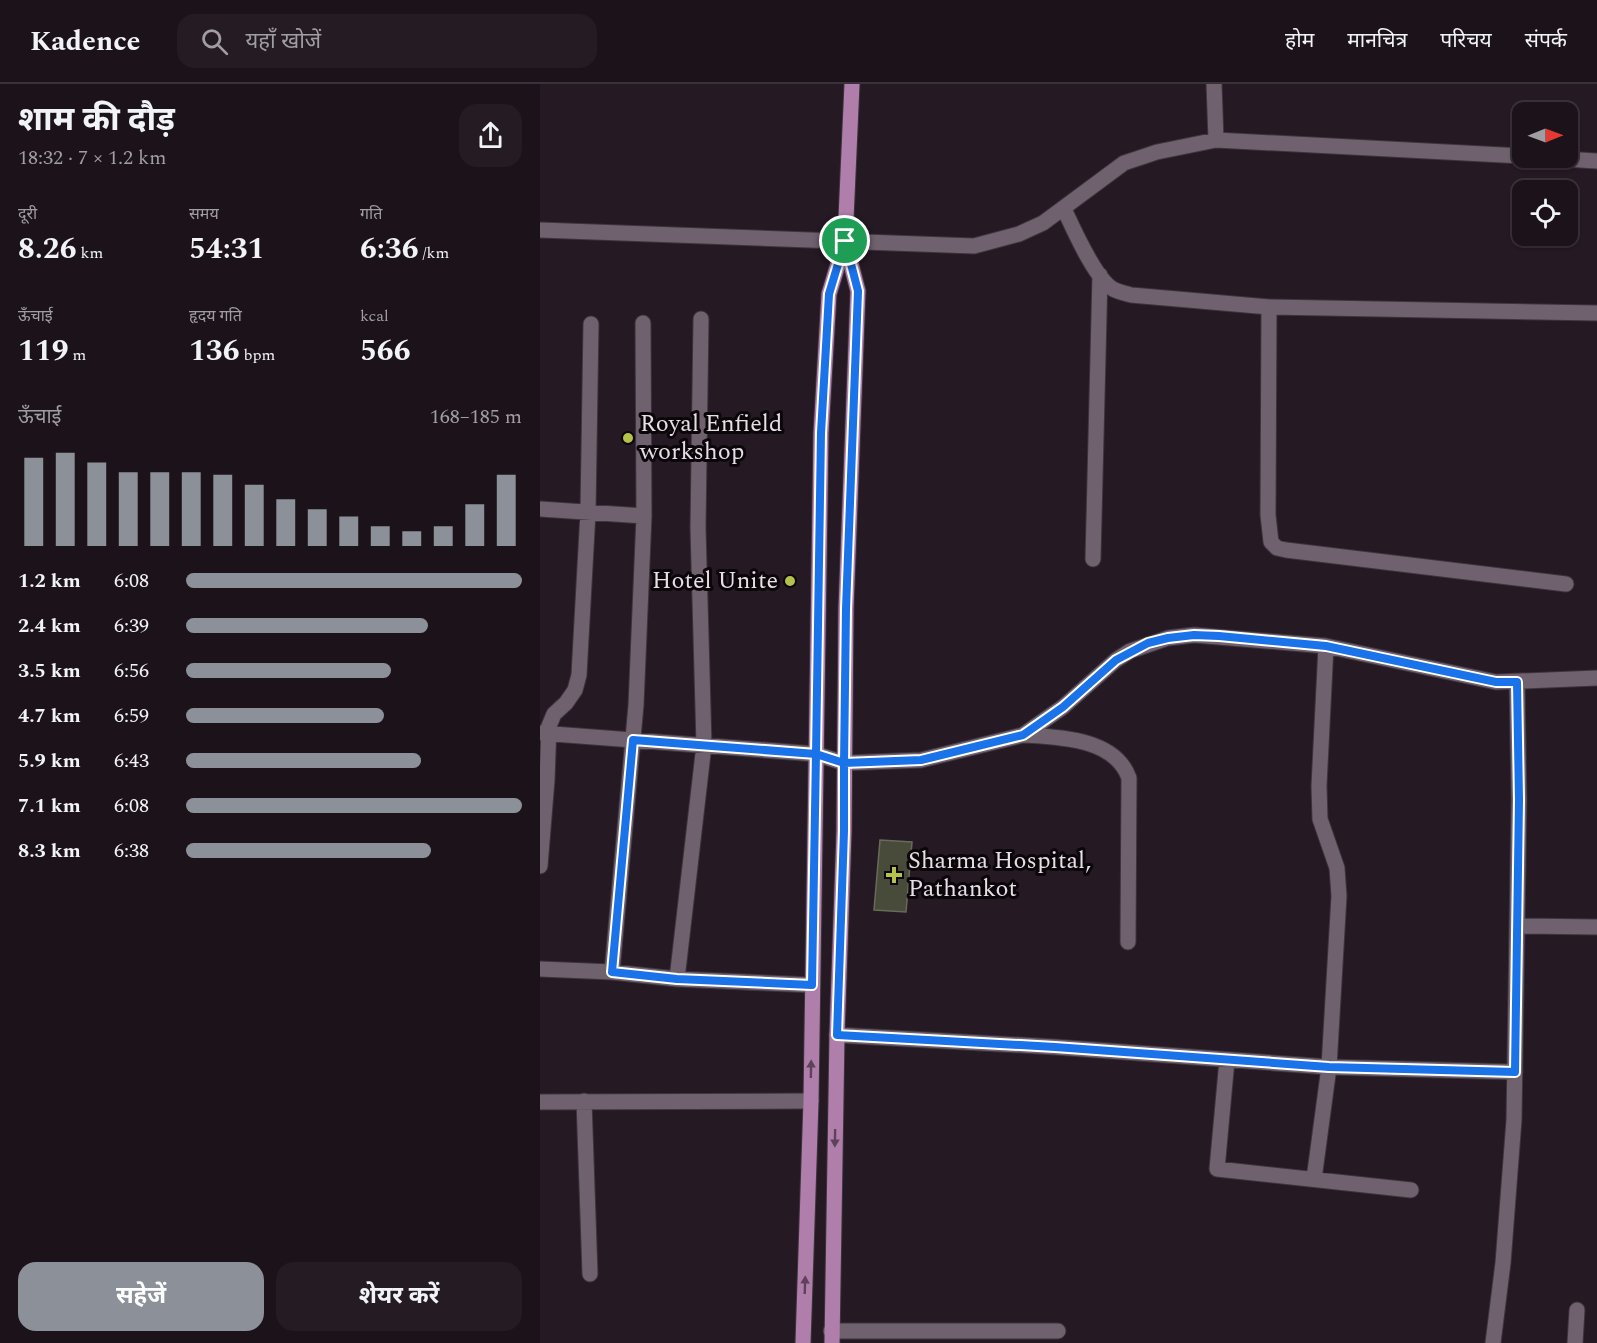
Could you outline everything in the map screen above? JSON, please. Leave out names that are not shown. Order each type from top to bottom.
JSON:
[{"type":"main road","points":[[803,1343],[811,1101],[821,422],[829,294],[845,241],[852,84]]},
{"type":"main road","points":[[832,1337],[837,1035],[844,831],[846,597],[858,291],[845,241]]},
{"type":"street","points":[[1214,84],[1216,140]]},
{"type":"street","points":[[540,230],[974,246],[1019,234],[1043,223],[1124,163],[1157,152],[1216,140],[1512,155]]},
{"type":"street","points":[[1578,160],[1597,161]]},
{"type":"street","points":[[1064,209],[1076,236],[1100,275],[1111,288],[1131,295],[1269,307],[1597,314]]},
{"type":"street","points":[[1093,558],[1100,275]]},
{"type":"street","points":[[1269,307],[1268,515],[1271,542],[1277,548],[1566,584]]},
{"type":"street","points":[[677,979],[704,745],[698,528],[701,319]]},
{"type":"street","points":[[612,972],[636,705],[644,516],[643,323]]},
{"type":"street","points":[[540,867],[544,734],[554,714],[575,690],[579,675],[588,512],[591,324]]},
{"type":"street","points":[[540,509],[644,516]]},
{"type":"street","points":[[1023,735],[1063,707],[1116,660],[1148,643],[1194,635],[1326,646],[1496,682],[1597,678]]},
{"type":"street","points":[[1314,1179],[1329,1067],[1339,896],[1337,868],[1320,819],[1319,786],[1326,646]]},
{"type":"street","points":[[1493,1343],[1508,1202],[1515,1072],[1519,748],[1517,682]]},
{"type":"street","points":[[544,734],[816,754],[844,763],[921,760],[1023,735],[1067,737],[1116,756],[1125,766],[1128,778],[1128,942]]},
{"type":"street","points":[[1516,926],[1597,927]]},
{"type":"street","points":[[540,969],[612,972],[677,979],[812,985]]},
{"type":"street","points":[[837,1035],[1329,1067],[1515,1072]]},
{"type":"street","points":[[1227,1060],[1217,1169],[1411,1190]]},
{"type":"street","points":[[584,1101],[590,1274]]},
{"type":"street","points":[[540,1102],[811,1101]]},
{"type":"street","points":[[1575,1343],[1577,1310]]},
{"type":"street","points":[[832,1337],[1058,1331]]},
{"type":"building","points":[[880,840],[912,842],[906,912],[874,910]]},
{"type":"place","name":"Royal Enfield workshop","points":[[628,438]]},
{"type":"place","name":"Hotel Unite","points":[[790,581]]},
{"type":"place","name":"Sharma Hospital, Pathankot","points":[[894,875]]},
{"type":"route","points":[[845,241],[829,294],[821,433],[816,754],[633,740],[612,972],[677,979],[812,985],[816,754],[844,763],[837,1035],[1055,1047],[1329,1067],[1515,1072],[1519,800],[1517,682],[1496,682],[1326,646],[1219,636],[1194,635],[1168,638],[1148,643],[1116,660],[1063,707],[1023,735],[921,760],[844,763],[846,609],[858,291],[845,241]]}]
